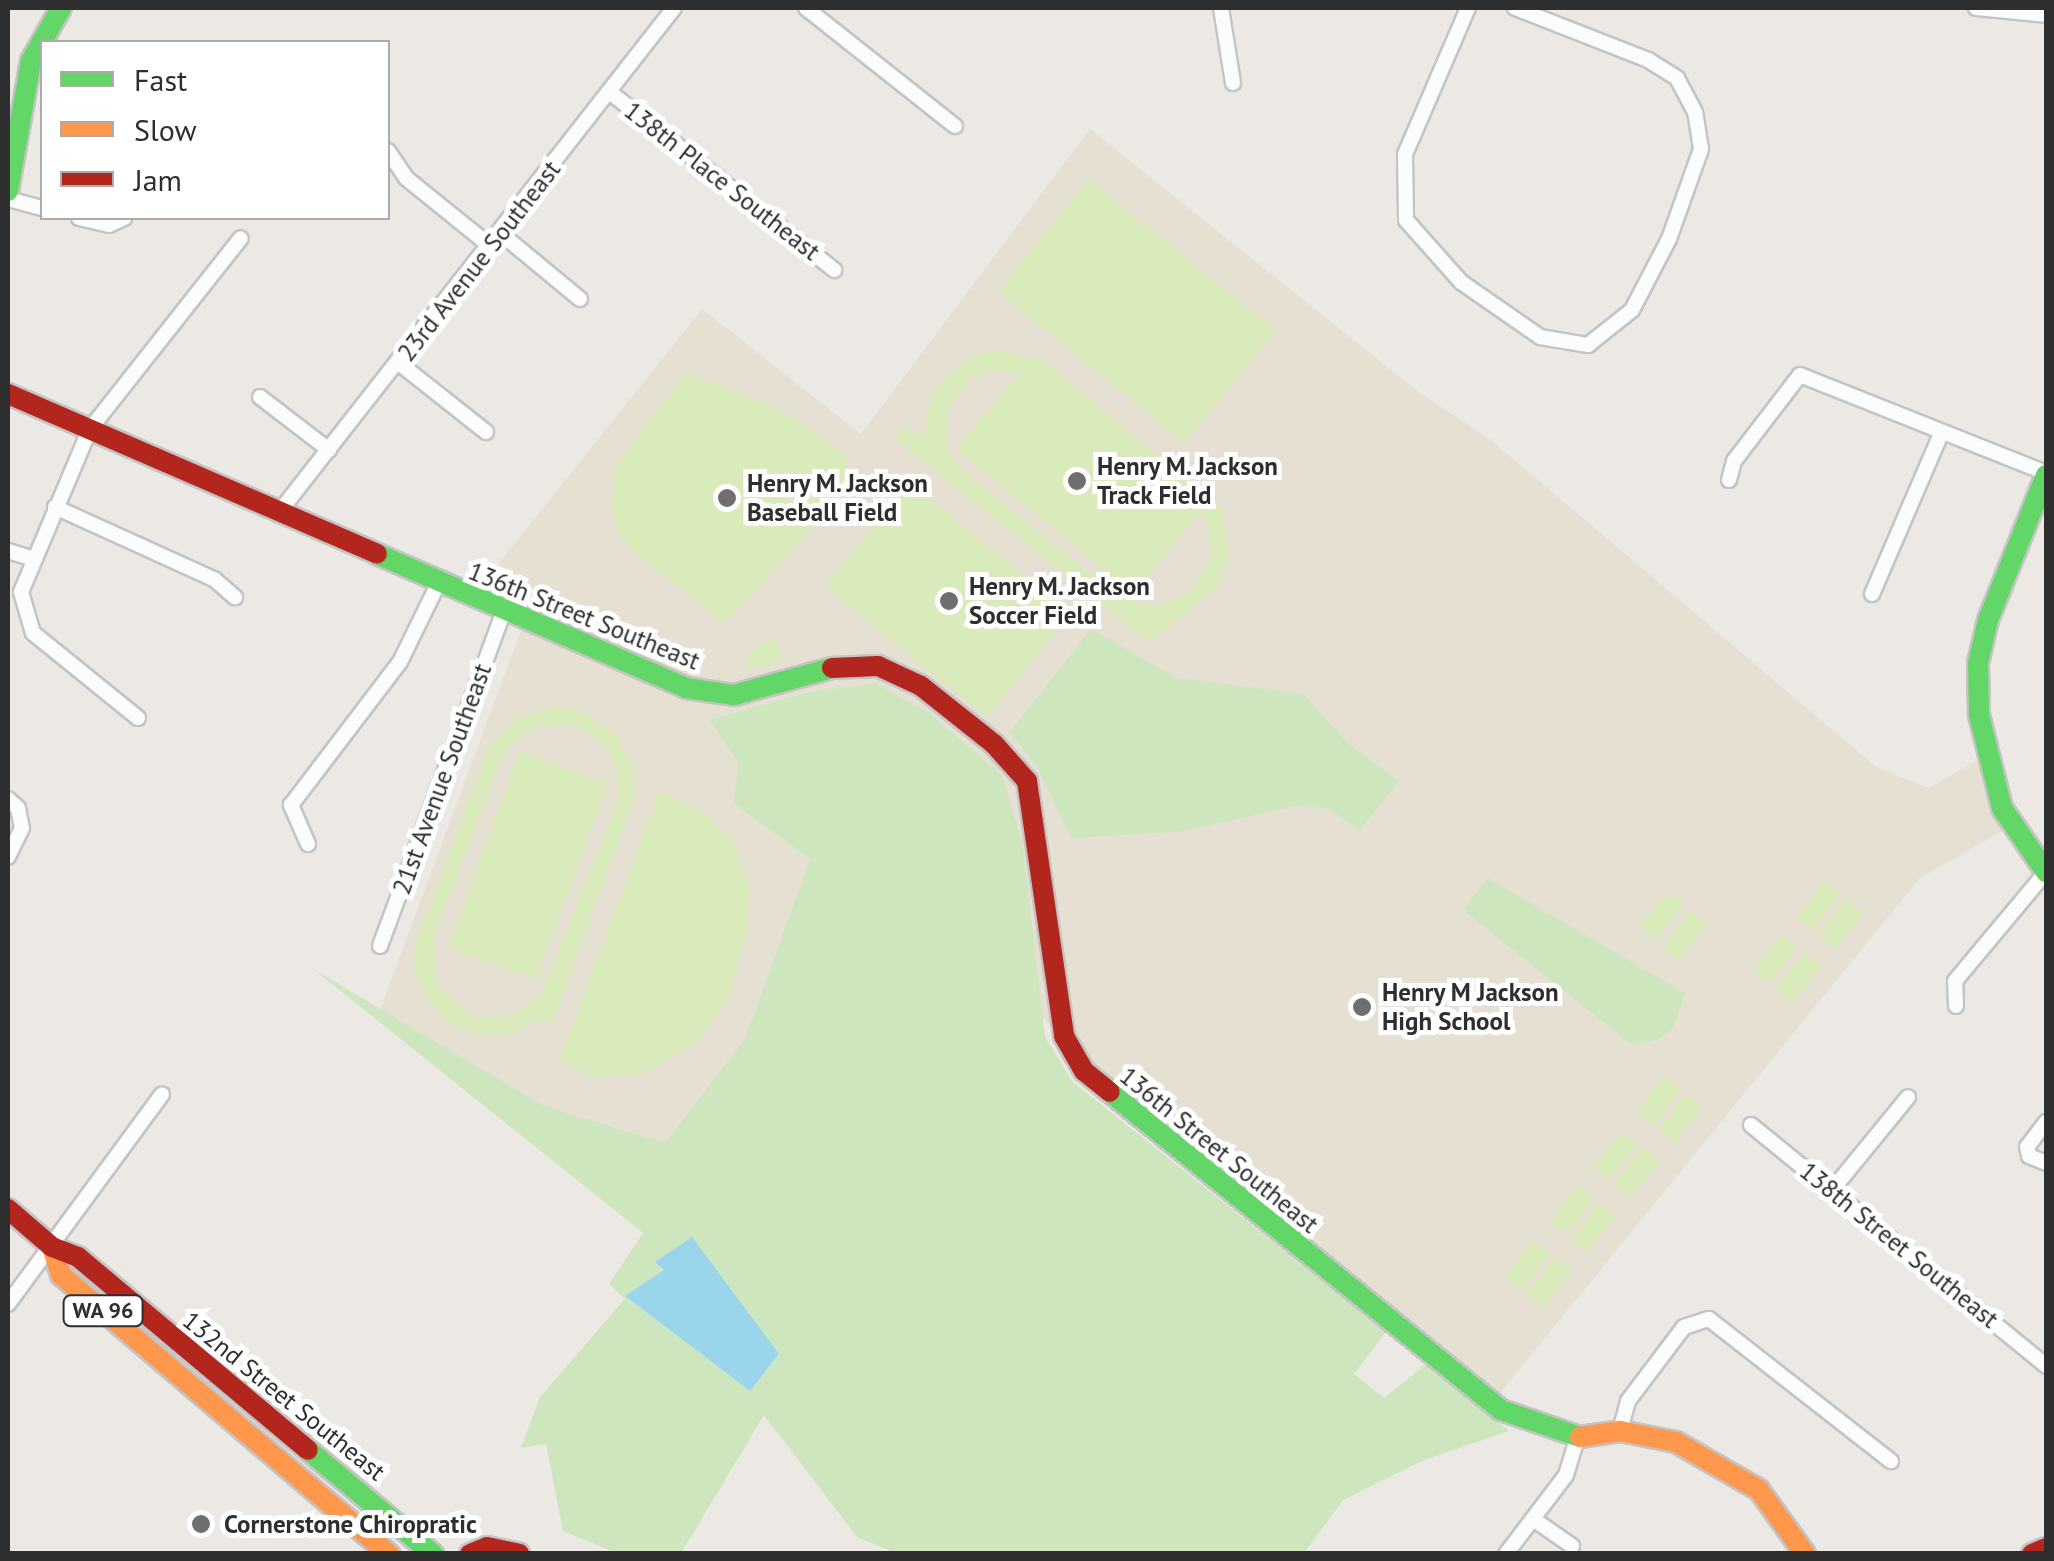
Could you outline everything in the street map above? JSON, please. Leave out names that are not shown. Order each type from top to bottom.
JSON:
[{"type":"street","points":[[43,40],[61,8]]},
{"type":"street","points":[[806,8],[955,126]]},
{"type":"street","points":[[1221,8],[1232,83]]},
{"type":"street","points":[[1468,8],[1405,154],[1406,220],[1461,282],[1540,337],[1588,345],[1632,310],[1669,239],[1701,148],[1694,112],[1677,78],[1648,60],[1515,8]]},
{"type":"street","points":[[1976,8],[2029,10],[2046,15]]},
{"type":"street","name":"23rd Avenue Southeast","points":[[280,510],[610,93],[667,10]]},
{"type":"street","points":[[40,45],[31,61],[8,195],[40,207]]},
{"type":"street","name":"138th Place Southeast","points":[[610,93],[834,270]]},
{"type":"street","points":[[390,153],[406,178],[489,245]]},
{"type":"street","points":[[88,220],[109,225],[120,220]]},
{"type":"street","points":[[499,232],[580,300]]},
{"type":"street","points":[[138,718],[33,633],[22,592],[90,429],[241,238]]},
{"type":"street","points":[[400,363],[486,432]]},
{"type":"street","points":[[1730,480],[1734,461],[1800,375],[2046,474],[1988,620],[1978,664],[1978,715],[2002,808],[2046,872],[1955,980],[1956,1006]]},
{"type":"street","name":"136th Street Southeast","points":[[8,394],[280,510],[438,584],[686,688],[734,694],[829,668],[878,666],[921,686],[994,744],[1027,781],[1064,1036],[1084,1071],[1501,1410],[1577,1438],[1620,1431],[1676,1442],[1716,1461],[1758,1490],[1804,1554]]},
{"type":"street","points":[[260,397],[329,450]]},
{"type":"street","points":[[1872,594],[1940,434]]},
{"type":"street","points":[[55,508],[214,578],[235,597]]},
{"type":"street","points":[[8,551],[35,558]]},
{"type":"street","points":[[308,844],[290,806],[400,662],[438,584]]},
{"type":"street","name":"21st Avenue Southeast","points":[[380,946],[504,611]]},
{"type":"street","points":[[8,799],[18,808],[22,828],[8,857]]},
{"type":"street","points":[[8,1304],[162,1094]]},
{"type":"street","points":[[1832,1190],[1908,1097]]},
{"type":"street","points":[[2046,1122],[2027,1146],[2029,1156],[2046,1163]]},
{"type":"street","name":"138th Street Southeast","points":[[1751,1125],[2046,1366]]},
{"type":"street","name":"132nd Street Southeast","points":[[8,1210],[52,1247],[78,1258],[432,1554]]},
{"type":"street","name":"132nd Street Southeast","points":[[52,1247],[61,1275],[389,1554]]},
{"type":"street","points":[[1620,1431],[1628,1400],[1684,1328],[1710,1319],[1730,1330],[1892,1461]]},
{"type":"street","points":[[1506,1554],[1536,1521],[1566,1476],[1577,1438]]},
{"type":"street","points":[[350,1518],[361,1554]]},
{"type":"street","points":[[1536,1521],[1572,1546]]},
{"type":"street","points":[[470,1554],[487,1547],[519,1554]]},
{"type":"street","points":[[2032,1554],[2046,1548]]},
{"type":"shaded area","points":[[1090,129],[1421,394],[1491,440],[1876,767],[1929,788],[1986,755],[2013,825],[1920,878],[1492,1403],[1122,1106],[1064,1036],[878,886],[633,1210],[380,1010],[525,620],[471,598],[702,309],[861,434]]},
{"type":"green space","points":[[1089,179],[1276,330],[1184,443],[998,292]]},
{"type":"green space","points":[[994,350],[1041,359],[1222,509],[1229,551],[1217,588],[1149,642],[894,438],[904,425],[924,439],[926,411],[940,382],[974,355]],"holes":[[[990,370],[1020,372],[956,449],[1134,594],[1198,513],[1029,373],[1205,518],[1212,556],[1193,590],[1158,606],[1120,597],[957,465],[948,447],[948,408],[971,377]]]},
{"type":"green space","name":"Henry M. Jackson Baseball Field","points":[[687,372],[794,416],[846,455],[846,493],[724,623],[632,550],[616,529],[612,503],[615,464]]},
{"type":"green space","name":"Henry M. Jackson Soccer Field","points":[[909,482],[1071,613],[986,717],[825,586]]},
{"type":"green space","points":[[1091,629],[1177,678],[1304,694],[1346,742],[1399,781],[1359,831],[1330,809],[1300,805],[1178,832],[1071,838],[1035,763],[1009,733]]},
{"type":"green space","points":[[774,637],[782,660],[750,670],[745,654]]},
{"type":"green space","points":[[875,683],[927,711],[1002,776],[1022,840],[1045,1037],[1073,1082],[1386,1332],[1354,1374],[1384,1398],[1426,1364],[1509,1431],[1424,1460],[1343,1500],[1304,1553],[899,1554],[857,1537],[764,1415],[681,1553],[617,1553],[563,1531],[546,1444],[521,1448],[540,1397],[625,1299],[609,1284],[643,1233],[313,969],[544,1106],[665,1143],[745,1039],[810,859],[734,804],[738,762],[710,720],[809,692]],"holes":[[[656,1263],[779,1355],[750,1391],[626,1297],[664,1270]]]},
{"type":"green space","points":[[557,707],[584,712],[617,735],[634,772],[634,799],[552,1023],[541,1019],[514,1033],[477,1034],[454,1026],[427,1001],[414,966],[416,942],[489,745],[518,717]],"holes":[[[568,724],[588,732],[611,755],[619,785],[615,807],[541,996],[509,1017],[471,1016],[436,983],[434,936],[503,753],[536,726]]]},
{"type":"green space","points":[[520,751],[607,783],[536,979],[449,947]]},
{"type":"green space","points":[[660,790],[700,810],[732,839],[750,888],[746,932],[727,1002],[694,1044],[641,1074],[594,1077],[559,1060]]},
{"type":"green space","points":[[1488,878],[1685,993],[1673,1029],[1657,1040],[1631,1044],[1463,910]]},
{"type":"green space","points":[[1824,880],[1841,893],[1813,929],[1796,917]]},
{"type":"green space","points":[[1667,892],[1683,905],[1655,940],[1639,927]]},
{"type":"green space","points":[[1847,899],[1864,913],[1835,949],[1818,935]]},
{"type":"green space","points":[[1690,911],[1707,924],[1679,960],[1662,948]]},
{"type":"green space","points":[[1780,935],[1797,948],[1770,984],[1753,971]]},
{"type":"green space","points":[[1804,953],[1821,967],[1792,1003],[1775,989]]},
{"type":"green space","points":[[1664,1076],[1681,1089],[1653,1125],[1636,1113]]},
{"type":"green space","points":[[1686,1094],[1702,1107],[1674,1142],[1658,1129]]},
{"type":"green space","points":[[1621,1131],[1637,1144],[1608,1180],[1592,1167]]},
{"type":"green space","points":[[1643,1148],[1659,1161],[1630,1197],[1614,1184]]},
{"type":"green space","points":[[1577,1186],[1594,1199],[1567,1235],[1550,1222]]},
{"type":"green space","points":[[1599,1203],[1615,1216],[1586,1252],[1570,1239]]},
{"type":"green space","points":[[1534,1240],[1550,1253],[1521,1289],[1505,1276]]},
{"type":"green space","points":[[1555,1257],[1572,1271],[1543,1307],[1526,1293]]},
{"type":"water","points":[[692,1237],[779,1354],[750,1391],[625,1296],[664,1270],[655,1262]]},
{"type":"traffic: fast","points":[[43,40],[61,8]]},
{"type":"traffic: fast","points":[[8,191],[31,61],[40,45]]},
{"type":"traffic: fast","points":[[2046,475],[1988,620],[1978,663],[1979,715],[2002,808],[2046,872]]},
{"type":"traffic: fast","points":[[377,554],[686,688],[734,695],[832,668]]},
{"type":"traffic: fast","points":[[1110,1092],[1501,1410],[1580,1437]]},
{"type":"traffic: fast","points":[[308,1450],[433,1554]]},
{"type":"traffic: slow","points":[[52,1247],[61,1275],[389,1554]]},
{"type":"traffic: slow","points":[[1580,1437],[1620,1431],[1676,1442],[1759,1490],[1805,1554]]},
{"type":"traffic: jam","points":[[8,394],[377,554]]},
{"type":"traffic: jam","points":[[832,668],[878,666],[921,686],[994,744],[1027,781],[1064,1036],[1084,1071],[1110,1092]]},
{"type":"traffic: jam","points":[[8,1209],[52,1247],[78,1257],[308,1450]]},
{"type":"traffic: jam","points":[[470,1554],[487,1547],[519,1554]]},
{"type":"traffic: jam","points":[[2032,1554],[2046,1548]]},
{"type":"place","name":"Henry M. Jackson Track Field","points":[[1077,481]]},
{"type":"place","name":"Henry M. Jackson Baseball Field","points":[[727,498]]},
{"type":"place","name":"Henry M. Jackson Soccer Field","points":[[949,601]]},
{"type":"place","name":"Henry M Jackson High School","points":[[1362,1007]]},
{"type":"place","name":"Cornerstone Chiropratic","points":[[201,1524]]}]
